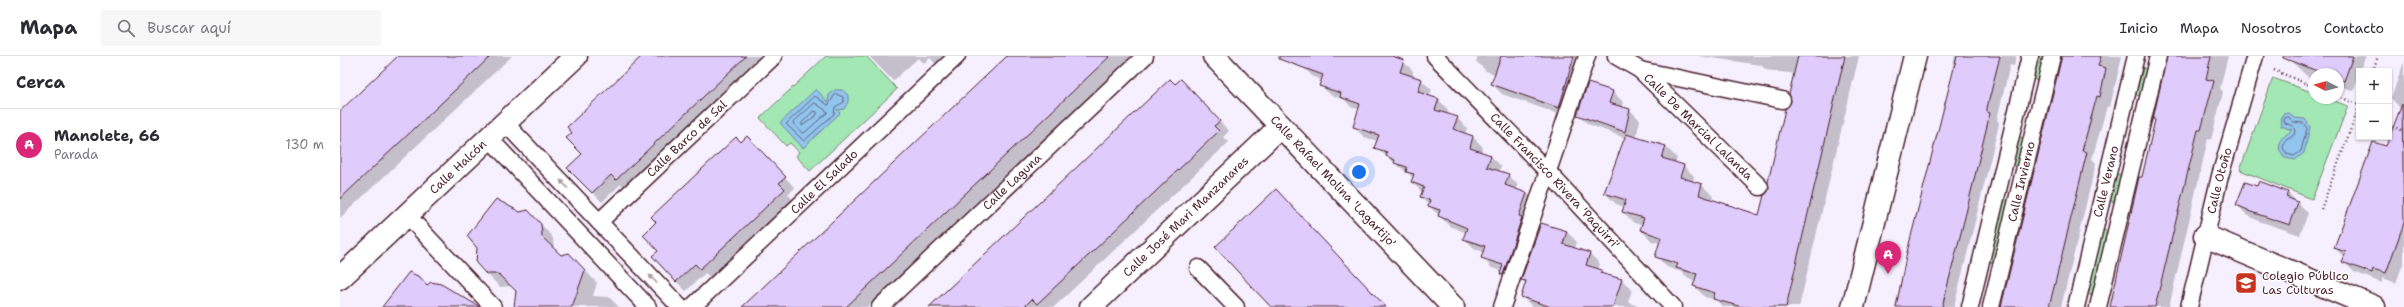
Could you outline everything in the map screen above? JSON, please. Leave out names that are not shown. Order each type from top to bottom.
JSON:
[{"type":"street","name":"Calle Halcón","points":[[340,278],[576,56]]},
{"type":"street","name":"Calle Rafael Molina 'Lagartijo'","points":[[1214,56],[1453,307]]},
{"type":"street","points":[[1853,307],[1915,56]]},
{"type":"street","name":"Calle José Mari Manzanares","points":[[1092,307],[1281,126]]},
{"type":"street","points":[[2205,236],[2374,307]]},
{"type":"lane","name":"Calle Barco de Sal","points":[[599,222],[774,56]]},
{"type":"lane","name":"Calle El Salado","points":[[692,307],[957,56]]},
{"type":"lane","name":"Calle Laguna","points":[[880,307],[1145,56]]},
{"type":"lane","name":"Calle Francisco Rivera 'Paquirri'","points":[[1435,56],[1548,172],[1673,307]]},
{"type":"lane","points":[[1502,307],[1587,56]]},
{"type":"lane","name":"Calle De Marcial Lalanda","points":[[1616,56],[1640,70],[1760,187]]},
{"type":"lane","name":"Calle Invierno","points":[[1970,307],[2030,56]]},
{"type":"lane","name":"Calle Invierno","points":[[1991,307],[2052,56]]},
{"type":"lane","name":"Calle Verano","points":[[2076,307],[2136,56]]},
{"type":"lane","name":"Calle Verano","points":[[2098,307],[2158,56]]},
{"type":"lane","name":"Calle Otoño","points":[[2189,307],[2220,176],[2254,59]]},
{"type":"lane","points":[[1640,70],[1782,100]]},
{"type":"lane","points":[[505,122],[680,307]]},
{"type":"lane","points":[[489,138],[648,307]]},
{"type":"lane","points":[[407,215],[493,307]]},
{"type":"lane","points":[[1198,268],[1236,307]]},
{"type":"path","points":[[2374,68],[2378,56]]},
{"type":"path","points":[[2254,59],[2308,84]]},
{"type":"path","points":[[2344,99],[2356,105]]},
{"type":"path","points":[[2321,209],[2356,119]]},
{"type":"path","points":[[2392,127],[2404,131]]},
{"type":"green space","points":[[826,56],[866,56],[897,89],[810,171],[796,156],[799,152],[790,143],[786,146],[760,118]]},
{"type":"green space","points":[[2037,56],[2044,56],[2037,81],[2032,78]]},
{"type":"green space","points":[[2143,68],[2145,68],[2146,71],[2140,95],[2138,96],[2136,94]]},
{"type":"green space","points":[[2273,78],[2308,91],[2308,104],[2342,104],[2348,106],[2312,199],[2240,170]]},
{"type":"green space","points":[[2020,137],[2023,138],[2024,141],[2018,164],[2015,166],[2012,163]]},
{"type":"green space","points":[[2120,174],[2121,177],[2115,201],[2112,202],[2110,199],[2116,175]]},
{"type":"green space","points":[[2005,198],[2008,202],[1993,262],[1989,263]]},
{"type":"green space","points":[[2105,230],[2108,233],[2093,294],[2090,295],[2088,293],[2102,233]]},
{"type":"water","points":[[816,89],[828,102],[829,95],[835,90],[842,90],[848,95],[848,102],[844,109],[837,110],[840,113],[803,148],[780,123]]},
{"type":"water","points":[[2289,113],[2295,118],[2305,119],[2310,127],[2304,153],[2295,160],[2285,158],[2279,149],[2281,139],[2292,130],[2281,126],[2280,119],[2283,114]]},
{"type":"building","points":[[398,56],[491,56],[340,199],[340,111]]},
{"type":"building","points":[[642,56],[746,56],[616,180],[611,175],[592,193],[567,168],[582,154],[566,138],[572,133],[567,127]]},
{"type":"building","points":[[1007,56],[1110,56],[846,307],[742,307]]},
{"type":"building","points":[[1279,56],[1392,56],[1404,60],[1400,72],[1422,79],[1418,92],[1439,99],[1435,110],[1458,117],[1453,129],[1473,136],[1470,148],[1491,155],[1487,167],[1509,174],[1505,185],[1527,193],[1519,216],[1522,217],[1503,275],[1500,274],[1503,265],[1481,258],[1485,246],[1463,239],[1467,228],[1438,216],[1440,210],[1428,206],[1430,200],[1420,197],[1424,187],[1411,182],[1414,174],[1406,172],[1407,167],[1394,163],[1395,160],[1386,156],[1387,152],[1374,148],[1379,135],[1353,127],[1360,104],[1340,97],[1341,93],[1319,86],[1323,75],[1279,59]]},
{"type":"building","points":[[1501,56],[1574,56],[1559,108],[1491,84]]},
{"type":"building","points":[[1798,56],[1845,56],[1786,307],[1742,307],[1713,299],[1715,293],[1693,286],[1697,274],[1676,268],[1678,264],[1655,257],[1661,237],[1640,230],[1644,218],[1622,212],[1626,200],[1604,193],[1626,134],[1666,146],[1662,158],[1684,165],[1680,177],[1702,184],[1699,195],[1759,215],[1764,195],[1769,189],[1768,182],[1785,109],[1791,102],[1789,94]]},
{"type":"building","points":[[1957,56],[2000,56],[1987,108],[1987,112],[1990,113],[1966,213],[1942,307],[1896,307],[1907,252]]},
{"type":"building","points":[[2062,56],[2101,56],[2098,66],[2106,68],[2100,97],[2097,96],[2082,151],[2087,152],[2049,307],[2001,307]]},
{"type":"building","points":[[2167,56],[2211,56],[2206,79],[2214,81],[2201,130],[2198,130],[2155,307],[2110,307],[2139,177],[2142,177],[2155,120],[2153,119]]},
{"type":"building","points":[[2283,56],[2353,56],[2344,81],[2344,68],[2309,68],[2283,58]]},
{"type":"building","points":[[1170,79],[1175,84],[1181,79],[1220,121],[1214,126],[1219,131],[1090,254],[1037,304],[1032,299],[1024,307],[929,307]]},
{"type":"building","points":[[1588,83],[1613,91],[1609,103],[1630,109],[1625,132],[1577,115]]},
{"type":"building","points":[[2402,104],[2404,223],[2386,273],[2373,269],[2372,273],[2342,262],[2346,252],[2334,248],[2373,142],[2386,146],[2388,140],[2392,140],[2392,130]]},
{"type":"building","points":[[747,136],[786,177],[779,183],[785,189],[700,269],[695,264],[676,282],[652,256],[658,251],[643,235],[656,222],[651,217],[736,137],[741,142]]},
{"type":"building","points":[[2259,181],[2288,192],[2286,197],[2298,202],[2290,225],[2248,211],[2236,205],[2245,182],[2257,186]]},
{"type":"building","points":[[1276,189],[1386,307],[1271,307],[1251,286],[1215,247]]},
{"type":"building","points":[[496,199],[520,212],[528,210],[541,224],[542,237],[561,255],[569,253],[585,270],[572,307],[514,307],[516,291],[498,274],[486,274],[476,263],[477,248],[467,236]]},
{"type":"building","points":[[1541,223],[1567,231],[1563,244],[1590,253],[1586,265],[1602,270],[1600,273],[1622,279],[1613,307],[1551,307],[1521,297],[1526,281],[1521,280]]},
{"type":"building","points":[[409,272],[420,277],[427,285],[431,282],[441,284],[480,307],[382,307]]},
{"type":"place","name":"Manolete, 66","points":[[1888,274]]},
{"type":"place","name":"Colegio Público Las Culturas","points":[[2246,283]]}]
